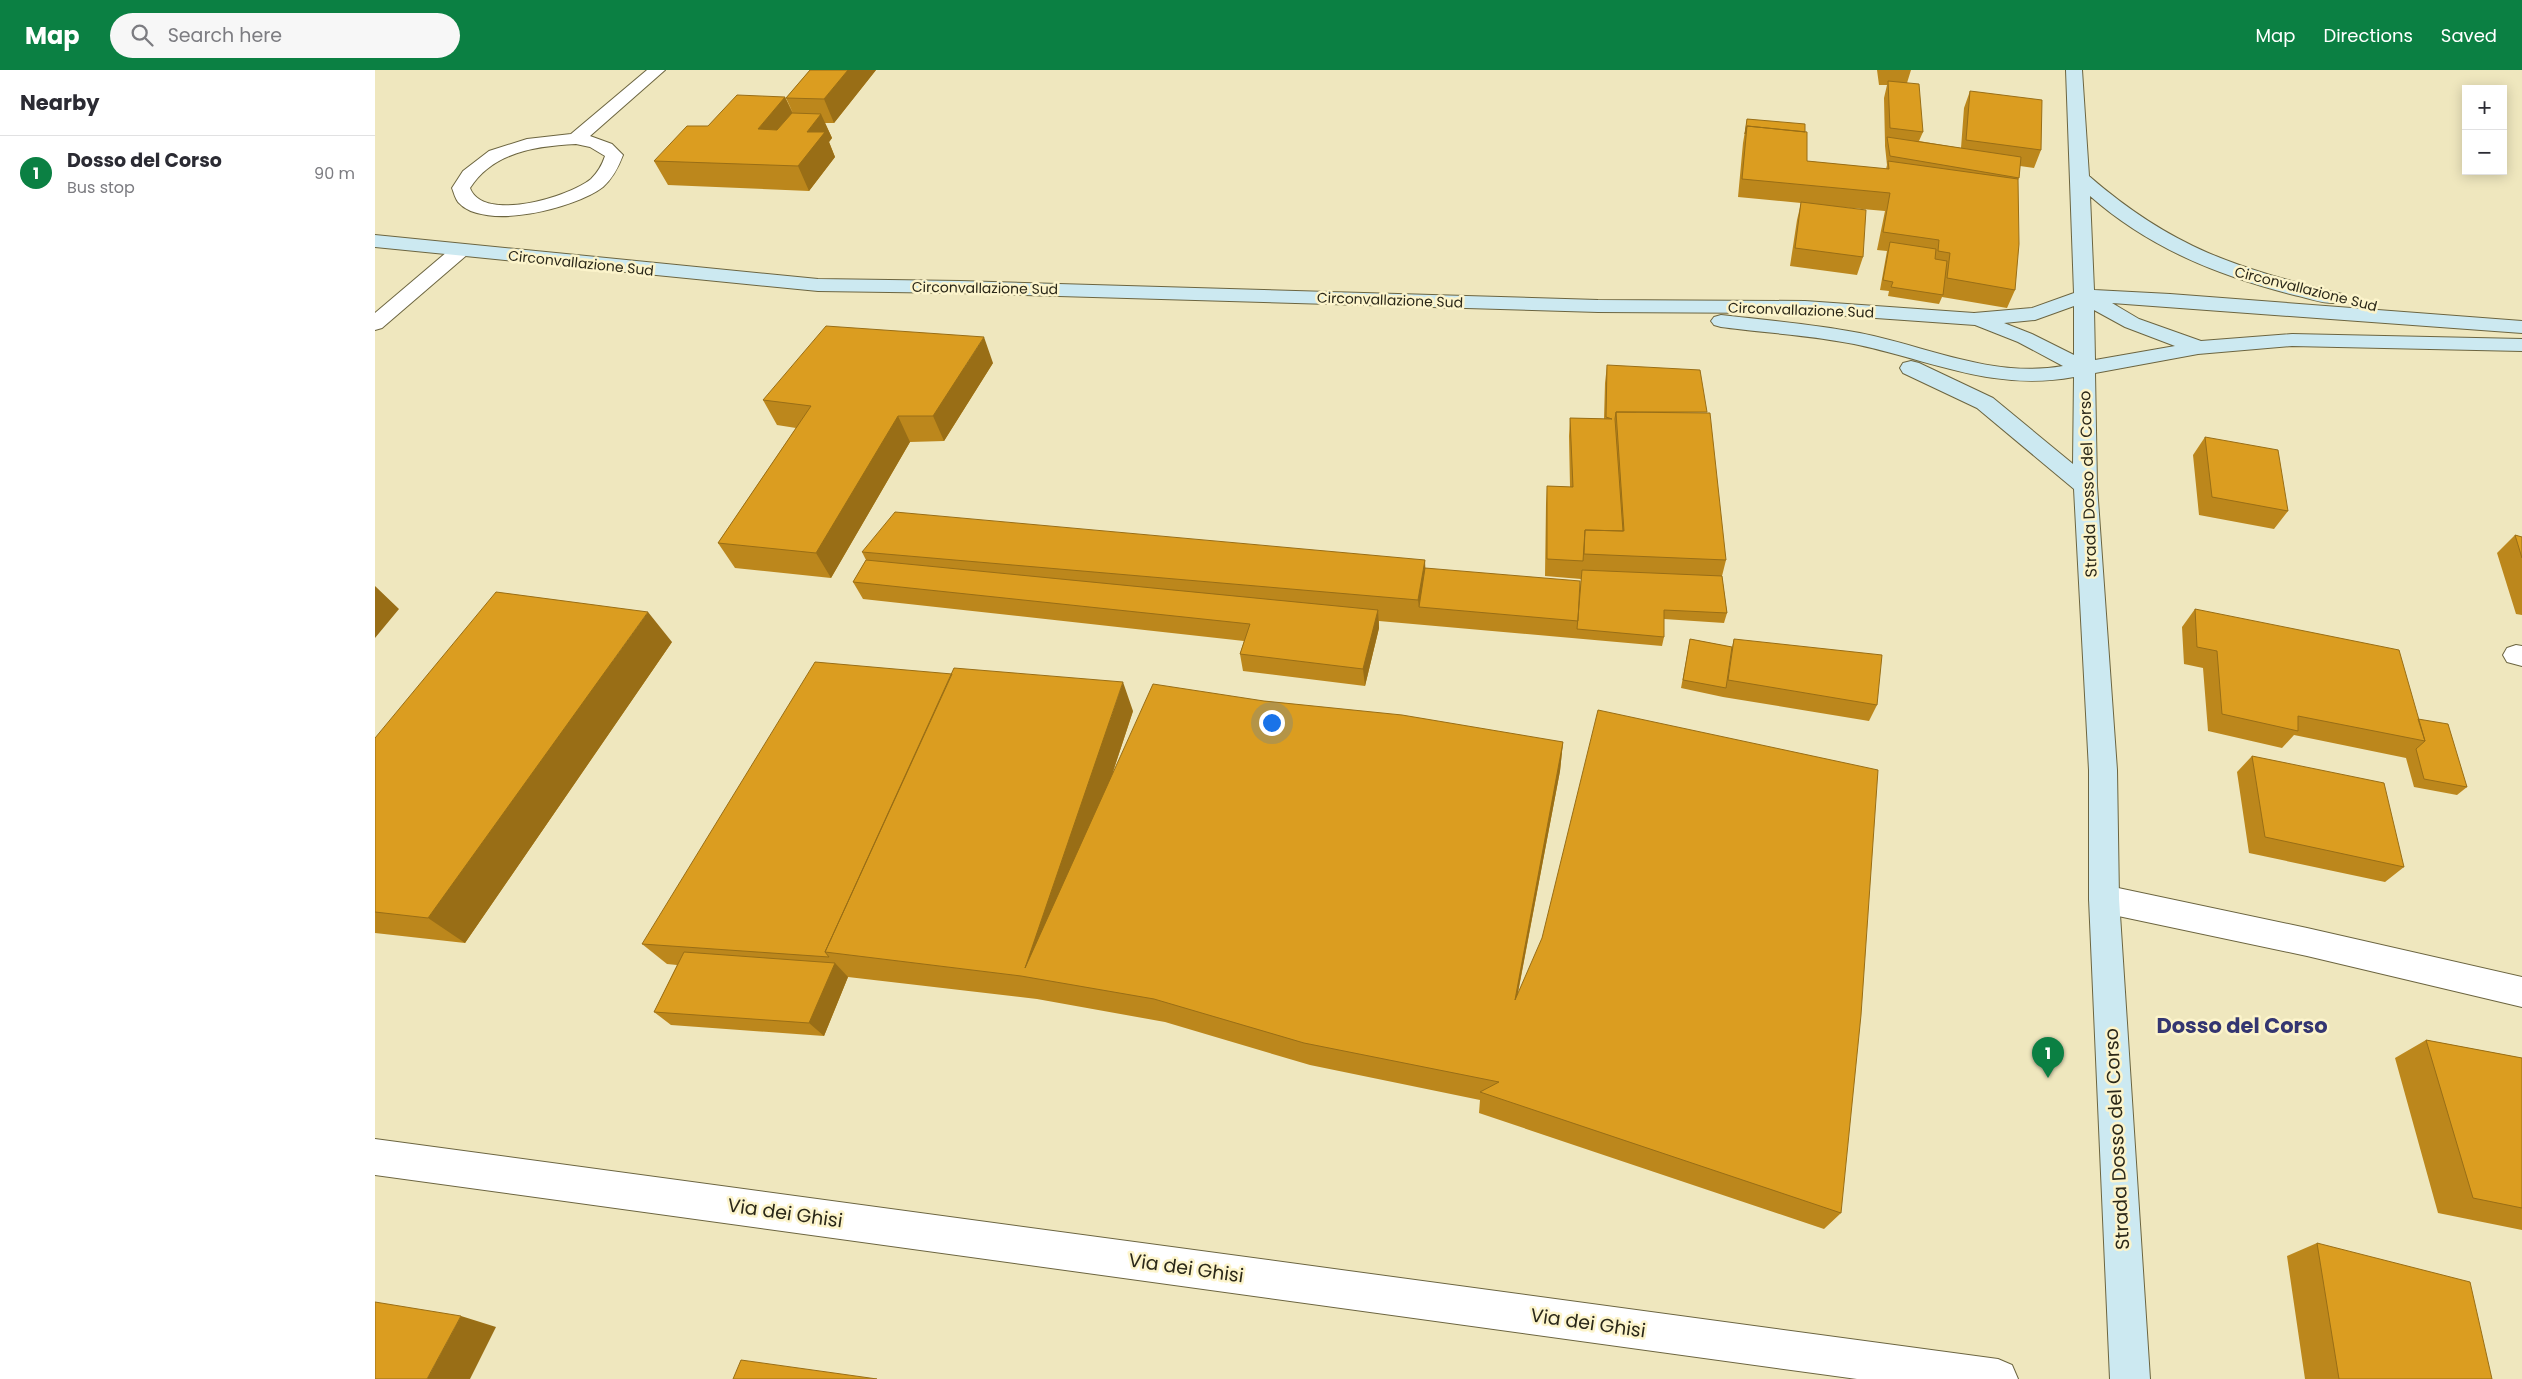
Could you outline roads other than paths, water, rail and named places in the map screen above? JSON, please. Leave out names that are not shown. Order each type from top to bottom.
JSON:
[{"type":"main road","name":"Strada Dosso del Corso","points":[[2074,70],[2081,180],[2085,369],[2085,486],[2103,770],[2104,899],[2131,1379]]},
{"type":"main road","name":"Circonvallazione Sud","points":[[2081,180],[2110,207],[2144,230],[2215,266],[2291,289],[2437,320]]},
{"type":"main road","name":"Circonvallazione Sud","points":[[375,241],[818,285],[970,287],[1598,306],[1805,307],[1975,318],[2035,314],[2084,296],[2170,300],[2522,327]]},
{"type":"main road","name":"Circonvallazione Sud","points":[[2084,296],[2132,323],[2199,348]]},
{"type":"main road","name":"Circonvallazione Sud","points":[[1598,306],[1854,338],[1959,366],[2009,375],[2049,375],[2199,348],[2293,340],[2522,345]]},
{"type":"main road","name":"Circonvallazione Sud","points":[[1975,318],[2025,338],[2085,369]]},
{"type":"main road","name":"Circonvallazione Sud","points":[[1771,328],[1921,371],[1985,403],[2085,486]]},
{"type":"street","points":[[575,139],[600,144],[607,147],[614,155],[613,165],[605,176],[591,188],[571,197],[522,209],[499,210],[478,206],[465,199],[461,188],[467,176],[481,164],[526,145],[551,140],[575,139],[657,70]]},
{"type":"street","points":[[375,324],[461,250]]},
{"type":"street","points":[[2104,899],[2307,942],[2522,992]]},
{"type":"street","name":"Via dei Ghisi","points":[[375,1157],[1998,1379]]},
{"type":"place","name":"Dosso del Corso","points":[[2048,1078]]},
{"type":"district","name":"Dosso del Corso","points":[[2242,1025]]}]
